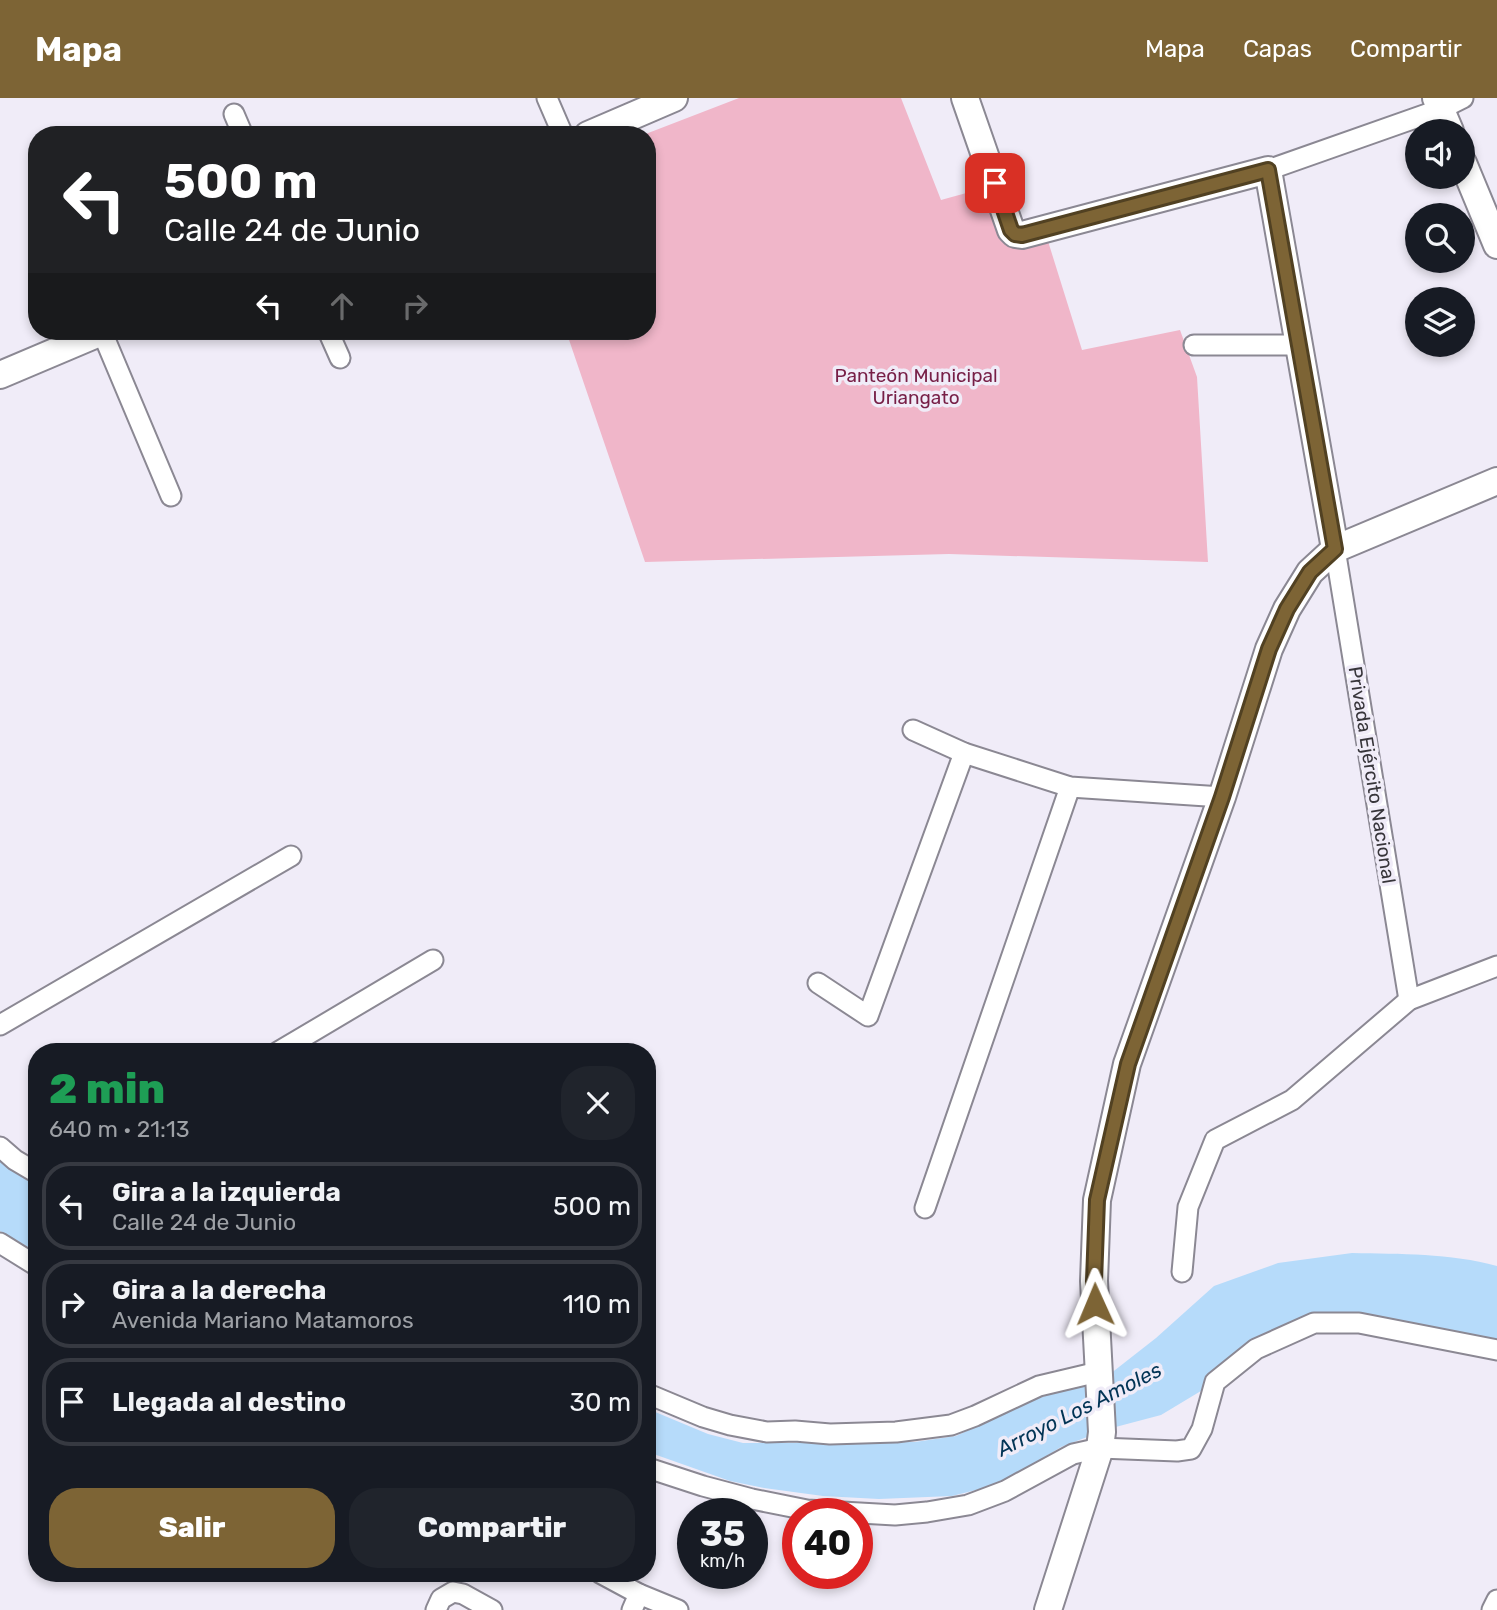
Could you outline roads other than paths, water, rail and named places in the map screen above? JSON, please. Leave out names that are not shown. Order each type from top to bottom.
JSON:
[{"type":"street","points":[[547,98],[559,126]]},
{"type":"street","points":[[609,126],[674,98]]},
{"type":"street","points":[[965,98],[1011,230],[1022,235],[1268,170],[1448,109]]},
{"type":"street","points":[[234,114],[239,126]]},
{"type":"street","points":[[1268,170],[1335,549]]},
{"type":"street","points":[[1474,189],[1497,245]]},
{"type":"street","points":[[0,375],[82,340]]},
{"type":"street","points":[[107,340],[171,496]]},
{"type":"street","points":[[332,340],[340,358]]},
{"type":"street","points":[[1195,345],[1299,345]]},
{"type":"street","points":[[1048,1610],[1101,1440],[1094,1281],[1097,1200],[1128,1064],[1222,797],[1269,649],[1287,609],[1310,572],[1335,549],[1497,481]]},
{"type":"street","name":"Privada Ejército Nacional","points":[[1335,549],[1409,1000]]},
{"type":"street","points":[[913,730],[964,753],[1070,787],[1222,797]]},
{"type":"street","points":[[818,983],[868,1016],[964,753]]},
{"type":"street","points":[[925,1208],[1070,787]]},
{"type":"street","points":[[0,1025],[290,856]]},
{"type":"street","points":[[293,1043],[433,960]]},
{"type":"street","points":[[1182,1272],[1188,1207],[1215,1140],[1292,1100],[1409,1000],[1497,965]]},
{"type":"street","points":[[0,1147],[28,1168]]},
{"type":"street","points":[[0,1243],[28,1260]]},
{"type":"street","points":[[656,1470],[740,1496],[807,1510],[895,1515],[927,1512],[968,1505],[1005,1492],[1101,1440],[1177,1451],[1192,1448],[1202,1429],[1215,1382],[1256,1349],[1314,1323],[1359,1323],[1497,1350]]},
{"type":"street","points":[[656,1397],[730,1425],[767,1432],[896,1432],[951,1425],[1039,1386],[1098,1375]]},
{"type":"street","points":[[611,1582],[635,1602],[678,1610]]},
{"type":"street","points":[[436,1610],[441,1599],[453,1592],[463,1594],[492,1610]]},
{"type":"street","points":[[1492,1610],[1497,1600]]},
{"type":"water","points":[[0,1157],[28,1177],[28,1247],[0,1231]]},
{"type":"water","name":"Arroyo Los Amoles","points":[[1352,1253],[1443,1256],[1497,1266],[1497,1350],[1314,1323],[1161,1415],[1108,1429],[1061,1447],[992,1486],[952,1496],[879,1499],[823,1496],[764,1488],[730,1481],[656,1455],[656,1412],[708,1434],[743,1443],[915,1442],[956,1436],[1026,1403],[1095,1383],[1156,1338],[1214,1286],[1278,1263]]},
{"type":"park label","name":"Panteón Municipal Uriangato","points":[[916,386]]}]
